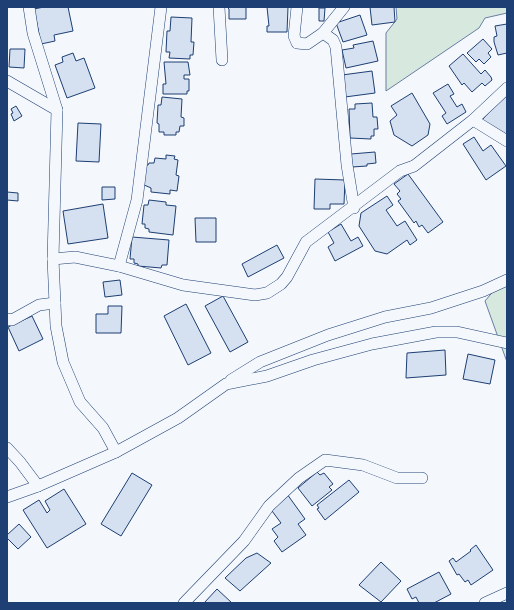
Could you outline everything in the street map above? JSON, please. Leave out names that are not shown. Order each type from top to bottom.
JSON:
[{"type":"street","points":[[29,7],[33,33],[57,110],[53,259],[56,326],[63,362],[80,402],[103,428],[116,452]]},
{"type":"street","points":[[119,266],[137,200],[161,7]]},
{"type":"street","points":[[219,7],[222,60]]},
{"type":"street","points":[[297,7],[294,36],[297,43],[306,44],[323,33],[344,7]]},
{"type":"street","points":[[323,33],[333,40],[336,47],[347,165],[354,208]]},
{"type":"street","points":[[7,81],[57,110]]},
{"type":"street","points":[[53,259],[75,257],[119,266],[183,285],[255,295],[267,293],[281,284],[287,277],[306,242],[354,208],[400,172],[414,166],[473,120],[507,88]]},
{"type":"street","points":[[473,120],[507,141]]},
{"type":"street","points":[[7,497],[38,486],[116,452],[178,418],[260,362],[328,336],[385,317],[431,308],[483,291],[507,280]]},
{"type":"street","points":[[7,319],[12,320],[39,305],[55,303]]},
{"type":"street","points":[[226,384],[267,376],[313,360],[372,344],[436,332],[457,332],[507,343]]},
{"type":"street","points":[[7,448],[20,462],[38,486]]},
{"type":"street","points":[[184,603],[244,541],[269,506],[299,478],[325,460],[363,465],[397,478],[422,478]]},
{"type":"street","points":[[486,603],[507,593]]},
{"type":"shaded area","points":[[396,7],[507,7],[507,13],[485,18],[479,28],[386,91],[386,33],[397,19]]},
{"type":"shaded area","points":[[507,275],[507,362],[485,301]]},
{"type":"building","points":[[44,7],[68,7],[73,31],[54,35],[55,41],[41,44],[34,9]]},
{"type":"building","points":[[227,7],[246,7],[246,19],[229,19],[229,9]]},
{"type":"building","points":[[267,7],[288,7],[287,32],[267,32],[267,26],[269,26]]},
{"type":"building","points":[[370,7],[394,7],[395,22],[372,25]]},
{"type":"building","points":[[319,8],[325,8],[324,21],[319,21]]},
{"type":"building","points":[[360,15],[367,35],[343,42],[336,23]]},
{"type":"building","points":[[171,17],[192,18],[191,42],[194,42],[193,55],[190,55],[190,59],[169,58],[170,52],[166,52],[167,31],[170,31]]},
{"type":"building","points":[[507,24],[507,53],[498,55],[494,42],[494,37],[497,36],[495,26]]},
{"type":"building","points":[[483,39],[492,49],[488,53],[491,57],[484,64],[479,59],[476,62],[467,53]]},
{"type":"building","points":[[373,41],[378,61],[346,68],[342,50],[354,48],[353,45]]},
{"type":"building","points":[[10,49],[25,49],[24,68],[9,67]]},
{"type":"building","points":[[73,53],[76,61],[84,58],[95,88],[67,98],[55,65],[63,62],[62,57]]},
{"type":"building","points":[[463,54],[481,74],[485,70],[492,80],[485,86],[482,83],[472,92],[464,83],[462,85],[449,66]]},
{"type":"building","points":[[164,62],[188,62],[190,75],[184,75],[184,79],[189,79],[189,91],[187,91],[187,94],[163,94],[163,84],[166,84]]},
{"type":"building","points":[[372,71],[375,93],[345,97],[342,75]]},
{"type":"building","points":[[448,84],[454,94],[450,96],[457,107],[462,104],[466,112],[447,124],[442,116],[446,113],[433,93]]},
{"type":"building","points":[[412,93],[430,124],[428,135],[412,146],[394,135],[390,121],[397,115],[391,106]]},
{"type":"building","points":[[504,95],[507,96],[507,138],[482,120]]},
{"type":"building","points":[[162,97],[182,99],[181,117],[184,118],[184,126],[180,126],[179,132],[176,132],[176,135],[164,135],[164,132],[159,132],[159,124],[157,123],[158,105],[161,105]]},
{"type":"building","points":[[372,103],[373,117],[377,117],[378,129],[374,129],[374,136],[371,136],[371,139],[350,138],[349,109],[355,109],[355,104]]},
{"type":"building","points":[[16,106],[22,116],[14,121],[11,114],[13,113],[11,109]]},
{"type":"building","points":[[78,123],[101,124],[99,162],[76,161]]},
{"type":"building","points":[[474,137],[483,151],[491,145],[506,166],[486,180],[463,144]]},
{"type":"building","points":[[375,152],[376,163],[367,164],[367,166],[352,167],[351,154]]},
{"type":"building","points":[[166,155],[175,156],[174,159],[178,160],[176,175],[179,176],[177,191],[170,190],[170,194],[151,192],[151,188],[142,184],[145,165],[154,163],[155,158],[166,159]]},
{"type":"building","points":[[408,174],[443,222],[428,233],[422,225],[419,227],[416,221],[414,223],[398,201],[401,199],[397,194],[400,191],[394,184]]},
{"type":"building","points":[[315,179],[345,180],[344,204],[330,204],[330,209],[314,209]]},
{"type":"building","points":[[102,187],[115,187],[115,199],[102,200]]},
{"type":"building","points":[[7,192],[18,193],[18,201],[7,200]]},
{"type":"building","points":[[387,196],[393,205],[386,210],[397,226],[405,221],[417,240],[410,245],[407,240],[387,254],[375,251],[359,226],[361,213]]},
{"type":"building","points":[[149,200],[166,202],[166,205],[176,206],[173,235],[149,232],[149,229],[145,228],[145,224],[142,224],[144,205],[148,205]]},
{"type":"building","points":[[103,204],[108,238],[68,244],[63,211]]},
{"type":"building","points":[[195,218],[216,218],[216,242],[196,242]]},
{"type":"building","points":[[341,224],[351,241],[358,237],[363,246],[335,261],[328,247],[334,243],[328,232]]},
{"type":"building","points":[[132,237],[169,240],[167,265],[162,265],[161,268],[138,266],[138,264],[134,263],[134,259],[130,259]]},
{"type":"building","points":[[277,245],[284,258],[248,277],[242,264]]},
{"type":"building","points":[[120,280],[122,295],[105,297],[103,282]]},
{"type":"building","points":[[223,296],[248,342],[230,352],[205,306]]},
{"type":"building","points":[[186,304],[211,353],[188,365],[164,316]]},
{"type":"building","points":[[108,306],[122,306],[121,333],[96,333],[96,314],[108,314]]},
{"type":"building","points":[[32,316],[43,339],[19,351],[8,327]]},
{"type":"building","points":[[445,350],[446,375],[406,378],[407,353]]},
{"type":"building","points":[[468,354],[495,360],[490,384],[463,379]]},
{"type":"building","points":[[317,472],[320,475],[324,473],[333,484],[329,487],[332,490],[312,506],[298,488]]},
{"type":"building","points":[[132,473],[152,485],[121,536],[101,524]]},
{"type":"building","points":[[349,480],[359,492],[325,520],[317,509],[319,508],[317,505]]},
{"type":"building","points":[[64,489],[86,524],[47,548],[23,510],[39,500],[47,513],[50,510],[45,501]]},
{"type":"building","points":[[287,494],[305,519],[298,524],[306,535],[282,552],[274,541],[278,537],[272,529],[281,523],[272,511],[274,503]]},
{"type":"building","points":[[19,524],[31,537],[18,549],[7,538],[7,535]]},
{"type":"building","points":[[476,545],[493,570],[471,585],[468,580],[465,582],[459,574],[457,575],[449,561],[453,558],[456,562],[471,551],[470,550]]},
{"type":"building","points":[[257,553],[271,563],[240,591],[225,578],[246,558]]},
{"type":"building","points":[[381,562],[401,581],[381,602],[359,585]]},
{"type":"building","points":[[439,572],[451,594],[434,603],[419,603],[416,597],[412,599],[407,589]]},
{"type":"building","points":[[217,589],[232,603],[204,603]]}]
